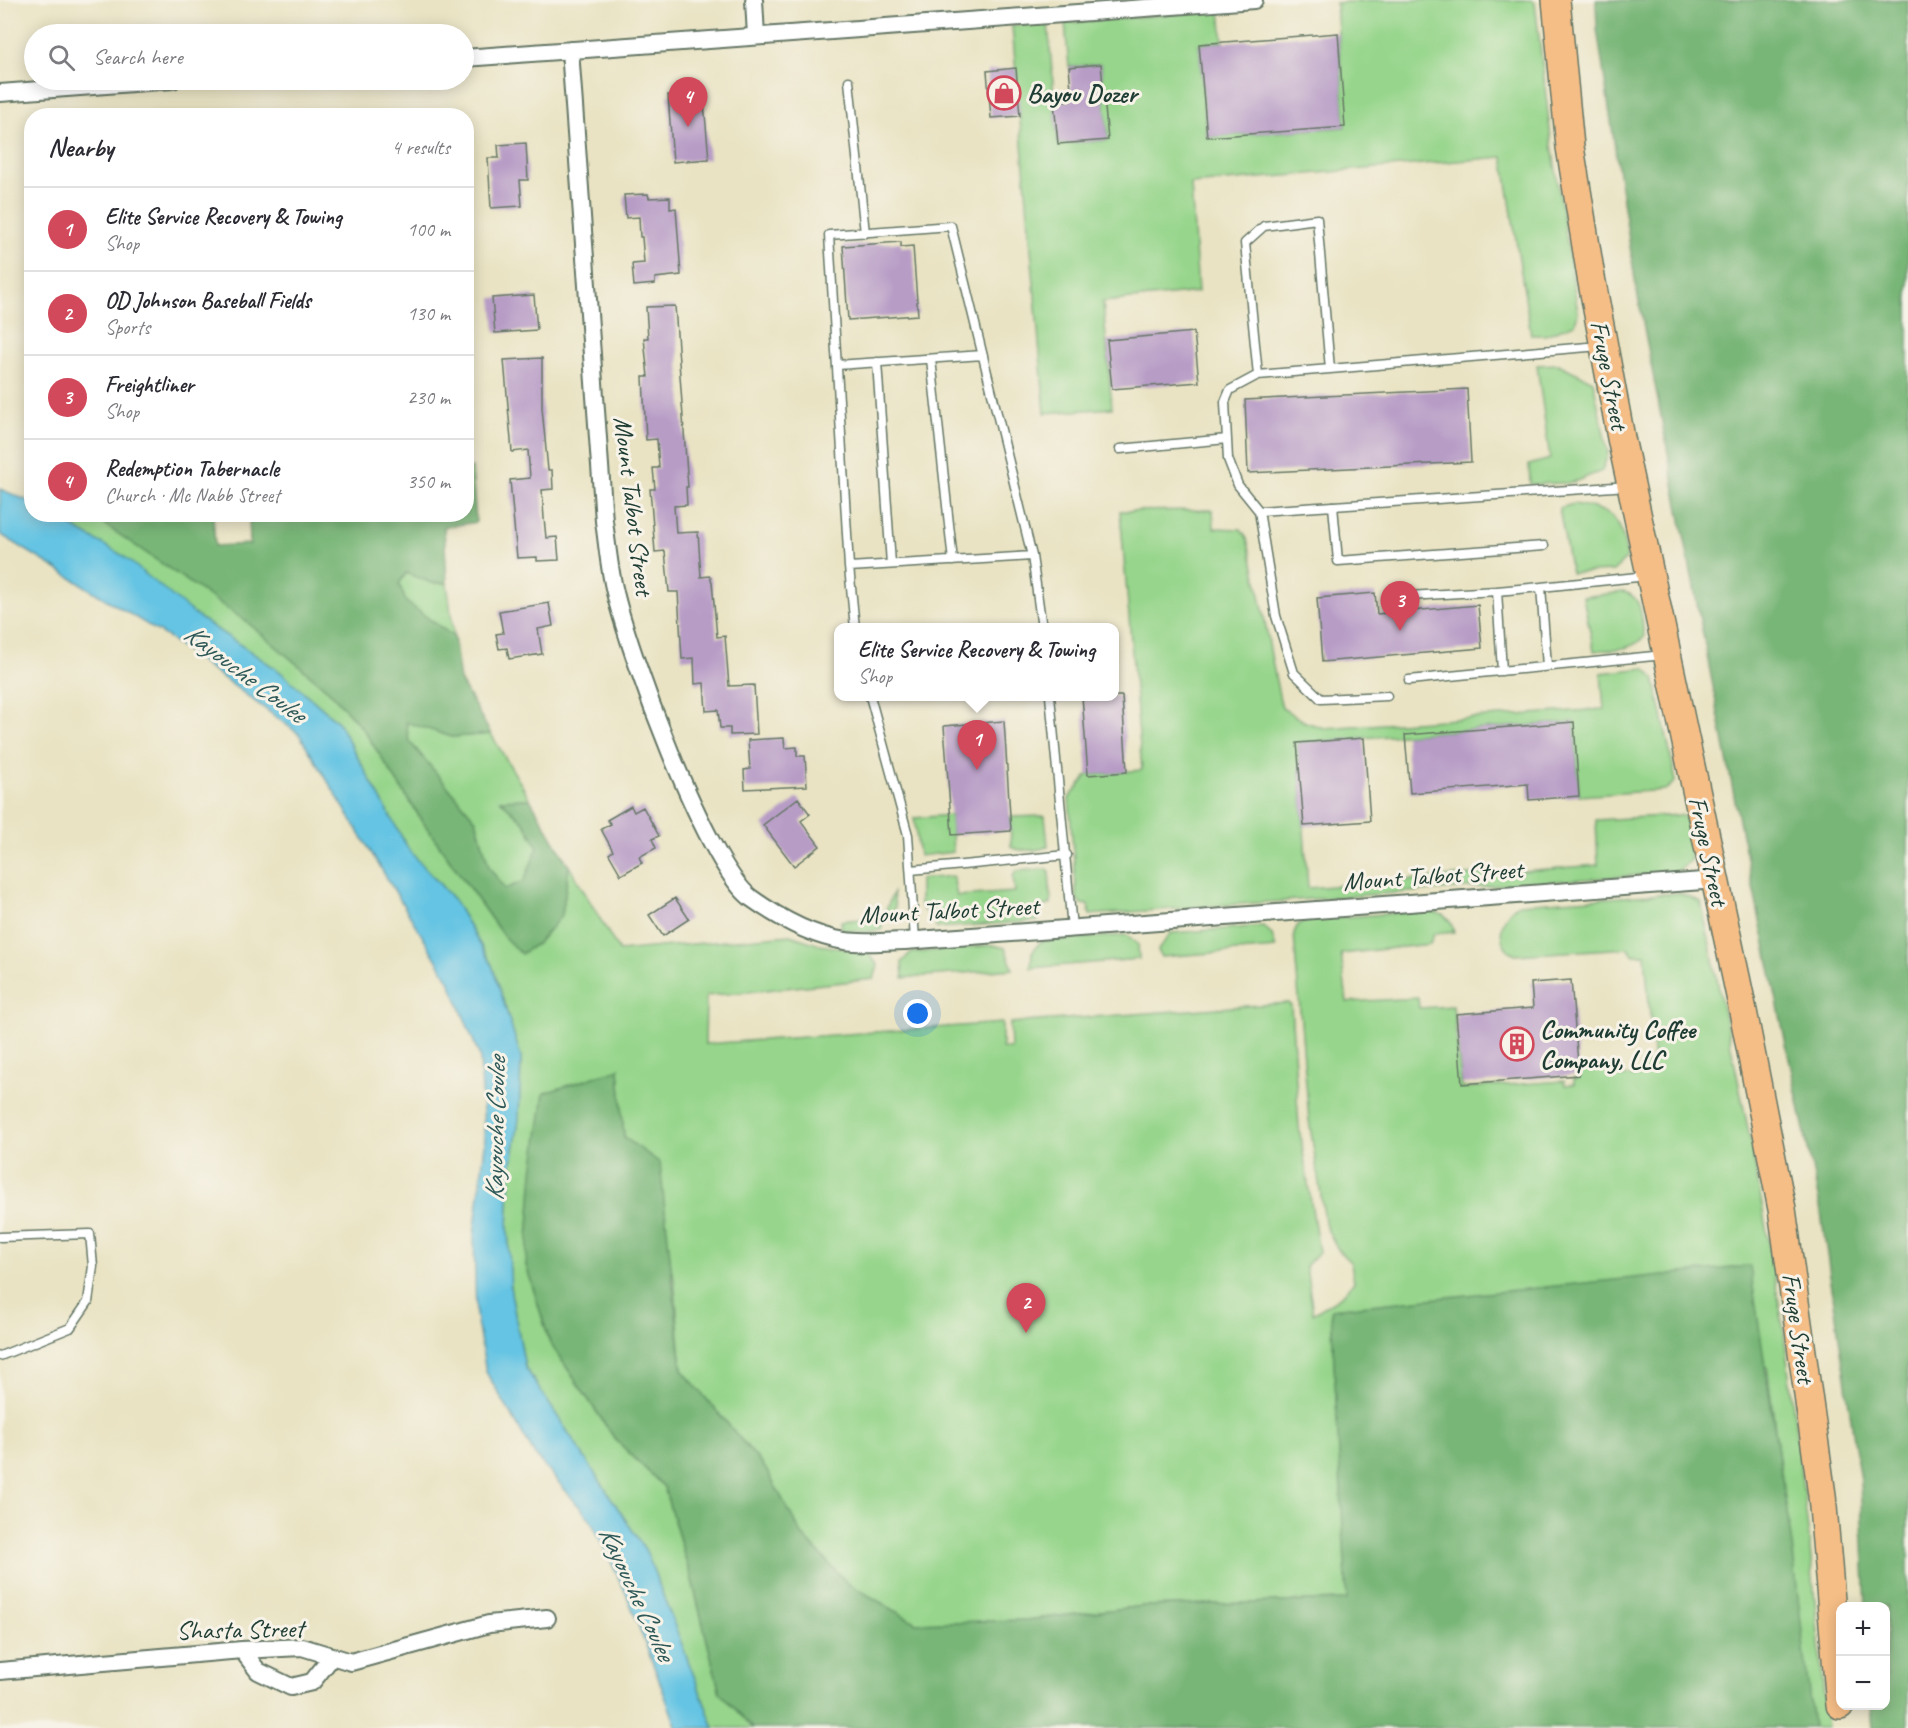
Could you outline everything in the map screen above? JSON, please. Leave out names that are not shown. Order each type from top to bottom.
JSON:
[{"type":"main road","name":"Fruge Street","points":[[1556,0],[1570,147],[1604,346],[1764,1113],[1790,1264],[1822,1495],[1836,1658]]},
{"type":"main road","name":"Fruge Street","points":[[1840,1710],[1842,1728]]},
{"type":"street","points":[[754,0],[756,36]]},
{"type":"street","points":[[474,57],[756,36],[1023,8],[1254,0]]},
{"type":"street","name":"Mount Talbot Street","points":[[570,50],[604,521],[614,588],[633,653],[686,787],[718,854],[749,896],[796,927],[846,941],[915,940],[1716,880]]},
{"type":"street","points":[[0,93],[40,90]]},
{"type":"street","name":"Shasta Street","points":[[0,1671],[302,1647],[331,1658],[351,1662],[489,1624],[547,1618]]},
{"type":"street","points":[[242,1650],[258,1671],[291,1687],[312,1682],[331,1658]]},
{"type":"lane","points":[[849,81],[865,233]]},
{"type":"lane","points":[[1258,375],[1245,243],[1264,226],[1317,219],[1330,369]]},
{"type":"lane","points":[[855,623],[849,567],[829,236],[951,226],[1032,556],[1041,623]]},
{"type":"lane","points":[[1387,696],[1321,699],[1294,673],[1276,616],[1259,511],[1238,486],[1228,459],[1225,402],[1230,390],[1258,375],[1604,346]]},
{"type":"lane","points":[[837,365],[983,355]]},
{"type":"lane","points":[[931,359],[953,561]]},
{"type":"lane","points":[[877,362],[891,564]]},
{"type":"lane","points":[[1120,449],[1227,439]]},
{"type":"lane","points":[[1259,511],[1632,486]]},
{"type":"lane","points":[[1332,506],[1338,561],[1544,546]]},
{"type":"lane","points":[[849,567],[1032,556]]},
{"type":"lane","points":[[1390,597],[1497,591],[1651,575]]},
{"type":"lane","points":[[1541,587],[1546,666]]},
{"type":"lane","points":[[1497,591],[1502,671]]},
{"type":"lane","points":[[1409,680],[1667,654]]},
{"type":"lane","points":[[871,701],[908,835],[915,940]]},
{"type":"lane","points":[[1051,701],[1067,855],[1072,928]]},
{"type":"lane","points":[[911,870],[1067,855]]},
{"type":"lane","points":[[0,1237],[90,1234],[93,1266],[88,1302],[70,1328],[0,1356]]},
{"type":"green space","points":[[1370,0],[1532,0],[1535,3],[1551,139],[1578,313],[1575,324],[1545,335],[1531,335],[1503,157],[1191,184],[1198,292],[1103,302],[1112,408],[1045,413],[1012,26],[1048,23],[1058,144],[1108,140],[1101,64],[1069,67],[1065,23],[1220,10],[1223,42],[1199,44],[1207,137],[1345,127],[1336,3]]},
{"type":"green space","points":[[1596,0],[1908,0],[1908,1728],[1873,1728],[1871,1710],[1890,1710],[1890,1602],[1866,1602],[1860,1481],[1820,1206],[1735,801],[1636,286],[1597,29]]},
{"type":"green space","points":[[1558,364],[1593,381],[1608,454],[1602,471],[1571,483],[1530,484],[1529,465],[1550,459],[1537,365]]},
{"type":"green space","points":[[474,495],[476,522],[444,527],[447,583],[432,583],[406,573],[399,584],[406,602],[454,637],[460,680],[491,734],[452,737],[406,722],[409,741],[476,820],[489,867],[505,889],[524,881],[538,847],[524,822],[500,800],[530,799],[569,866],[562,915],[538,943],[521,954],[504,937],[423,822],[363,729],[329,691],[247,622],[101,522],[213,522],[215,546],[250,544],[249,522],[474,522]]},
{"type":"green space","points":[[1574,504],[1599,510],[1614,519],[1618,525],[1627,558],[1613,571],[1571,573],[1559,508]]},
{"type":"green space","points":[[1213,510],[1214,528],[1241,529],[1246,536],[1257,579],[1282,708],[1305,722],[1324,728],[1604,709],[1601,673],[1645,668],[1654,678],[1675,776],[1675,782],[1665,790],[1579,796],[1574,722],[1298,743],[1308,888],[1598,865],[1596,820],[1681,815],[1686,819],[1691,859],[1679,871],[1670,873],[1090,915],[1088,905],[1081,904],[1077,899],[1069,798],[1088,775],[1142,770],[1120,511]]},
{"type":"green space","points":[[67,522],[101,522],[247,622],[329,691],[363,729],[423,822],[504,937],[562,915],[569,866],[619,951],[790,935],[820,945],[867,952],[878,965],[874,979],[706,996],[705,1044],[1002,1023],[1002,1048],[1011,1049],[1010,1023],[1288,1003],[1291,1006],[1299,1127],[1319,1252],[1306,1266],[1313,1314],[1340,1297],[1354,1282],[1351,1263],[1339,1251],[1326,1227],[1309,1120],[1294,933],[1298,924],[1307,920],[1423,911],[1443,915],[1450,921],[1454,932],[1434,934],[1430,944],[1341,954],[1347,1002],[1418,998],[1419,1008],[1453,1006],[1462,1088],[1564,1081],[1565,1085],[1574,1084],[1574,1079],[1578,1079],[1579,1069],[1619,1065],[1621,1077],[1640,1075],[1641,1065],[1654,1063],[1645,955],[1634,955],[1628,948],[1515,955],[1508,950],[1502,936],[1507,915],[1519,904],[1679,893],[1701,902],[1752,1148],[1783,1326],[1809,1538],[1827,1728],[1813,1728],[1767,1366],[1331,1309],[1348,1600],[1144,1606],[1026,1620],[916,1623],[847,1583],[803,1536],[765,1468],[682,1370],[674,1277],[624,1137],[619,1069],[526,1265],[550,1343],[615,1439],[664,1487],[693,1584],[720,1693],[753,1728],[714,1728],[646,1551],[525,1367],[511,1293],[508,1229],[510,1175],[519,1119],[521,1057],[492,965],[454,900],[409,850],[338,722],[278,670],[198,617]]},
{"type":"green space","points":[[406,573],[432,583],[447,583],[454,637],[406,602],[399,584]]},
{"type":"green space","points":[[1624,592],[1635,599],[1638,604],[1644,637],[1627,647],[1594,651],[1583,597]]},
{"type":"green space","points":[[406,721],[452,737],[491,734],[530,799],[500,800],[524,822],[538,847],[524,881],[505,890],[489,867],[476,820],[409,741]]},
{"type":"green space","points":[[951,815],[953,852],[919,856],[914,818]]},
{"type":"green space","points":[[1045,816],[1048,846],[1030,850],[1011,847],[1010,817]]},
{"type":"green space","points":[[1047,869],[1051,904],[1037,909],[1038,921],[936,928],[935,915],[924,911],[920,904],[920,879],[953,876],[957,896],[1015,892],[1013,877],[1016,871]]},
{"type":"green space","points":[[893,893],[895,907],[892,914],[882,920],[882,930],[864,932],[842,930],[841,921],[883,917]]},
{"type":"green space","points":[[1264,926],[1272,935],[1276,948],[1161,957],[1158,950],[1171,933]]},
{"type":"green space","points":[[1127,935],[1138,944],[1139,959],[1031,968],[1032,952],[1041,941]]},
{"type":"green space","points":[[993,945],[1005,948],[1013,969],[903,978],[902,962],[910,953]]},
{"type":"green space","points":[[619,1069],[624,1137],[660,1163],[682,1370],[765,1468],[803,1536],[847,1583],[916,1623],[1026,1620],[1144,1606],[1347,1600],[1331,1309],[1750,1266],[1792,1545],[1813,1728],[753,1728],[720,1693],[693,1584],[664,1487],[615,1439],[550,1343],[526,1265],[533,1172],[544,1093]]},
{"type":"water","name":"Kayouche Coulee","points":[[0,489],[24,499],[24,522],[64,522],[122,555],[198,617],[278,670],[338,722],[409,850],[454,900],[492,965],[521,1057],[519,1119],[510,1175],[508,1229],[511,1293],[525,1367],[646,1551],[714,1728],[677,1728],[627,1595],[590,1519],[535,1455],[486,1372],[476,1316],[474,1235],[485,1145],[480,1057],[449,980],[299,734],[169,638],[0,534]]},
{"type":"building","points":[[1338,33],[1345,127],[1207,137],[1199,44]]},
{"type":"building","points":[[1101,64],[1108,140],[1058,144],[1054,102],[1072,100],[1069,67]]},
{"type":"building","name":"Bayou Dozer","points":[[1016,68],[1020,116],[991,118],[987,71]]},
{"type":"building","points":[[703,92],[709,159],[673,162],[668,95]]},
{"type":"building","points":[[526,143],[528,180],[520,180],[522,206],[491,208],[488,158],[499,158],[498,145]]},
{"type":"building","points":[[648,194],[649,198],[670,197],[670,209],[676,208],[681,275],[655,278],[655,284],[634,286],[632,264],[644,263],[642,237],[640,237],[639,217],[626,218],[624,195]]},
{"type":"building","points":[[901,242],[901,247],[913,246],[918,315],[848,320],[843,246]]},
{"type":"building","points":[[534,295],[537,330],[495,333],[492,298]]},
{"type":"building","points":[[675,306],[688,487],[686,487],[687,505],[674,506],[676,533],[698,532],[701,577],[710,576],[717,637],[725,636],[729,686],[754,685],[757,734],[730,735],[730,728],[720,728],[718,710],[706,711],[704,683],[695,684],[694,658],[682,659],[678,592],[669,592],[665,551],[655,552],[650,489],[655,489],[653,468],[659,468],[657,439],[646,440],[643,377],[648,377],[644,338],[648,338],[646,307]]},
{"type":"building","points":[[1194,332],[1199,382],[1112,389],[1107,340]]},
{"type":"building","points":[[542,358],[542,408],[548,470],[552,470],[553,489],[542,490],[544,518],[546,538],[557,537],[559,560],[537,561],[537,557],[517,558],[510,480],[530,478],[528,450],[512,452],[504,360]]},
{"type":"building","points":[[1467,389],[1471,462],[1248,473],[1245,400]]},
{"type":"building","points":[[1375,593],[1377,614],[1478,605],[1482,648],[1322,662],[1317,598]]},
{"type":"building","points":[[549,603],[553,626],[538,629],[542,654],[509,659],[507,648],[499,649],[496,634],[503,633],[499,611]]},
{"type":"building","points":[[1119,696],[1122,696],[1127,772],[1088,775],[1082,701],[1119,701]]},
{"type":"building","points":[[1004,721],[1011,831],[952,835],[944,726]]},
{"type":"building","points":[[1574,722],[1579,796],[1529,800],[1528,784],[1410,793],[1405,735]]},
{"type":"building","points":[[784,738],[785,748],[797,747],[797,756],[805,756],[807,786],[745,789],[744,770],[750,769],[748,740]]},
{"type":"building","points":[[1364,738],[1370,821],[1304,826],[1297,743]]},
{"type":"building","points":[[798,798],[810,814],[801,821],[820,846],[794,866],[763,825]]},
{"type":"building","points":[[631,806],[634,812],[643,807],[659,836],[652,839],[656,848],[639,857],[642,863],[621,875],[609,854],[613,851],[601,829],[611,824],[607,820]]},
{"type":"building","points":[[675,898],[689,919],[663,936],[649,915]]},
{"type":"building","name":"Community Coffee Company, LLC","points":[[1571,980],[1579,1075],[1462,1084],[1456,1014],[1533,1008],[1531,983]]},
{"type":"place","name":"Bayou Dozer","points":[[1004,93]]},
{"type":"place","name":"Redemption Tabernacle","points":[[688,127]]},
{"type":"place","name":"Freightliner","points":[[1400,631]]},
{"type":"place","name":"Elite Service Recovery & Towing","points":[[977,770]]},
{"type":"place","name":"Community Coffee Company, LLC","points":[[1517,1044]]},
{"type":"place","name":"OD Johnson Baseball Fields","points":[[1026,1333]]}]
